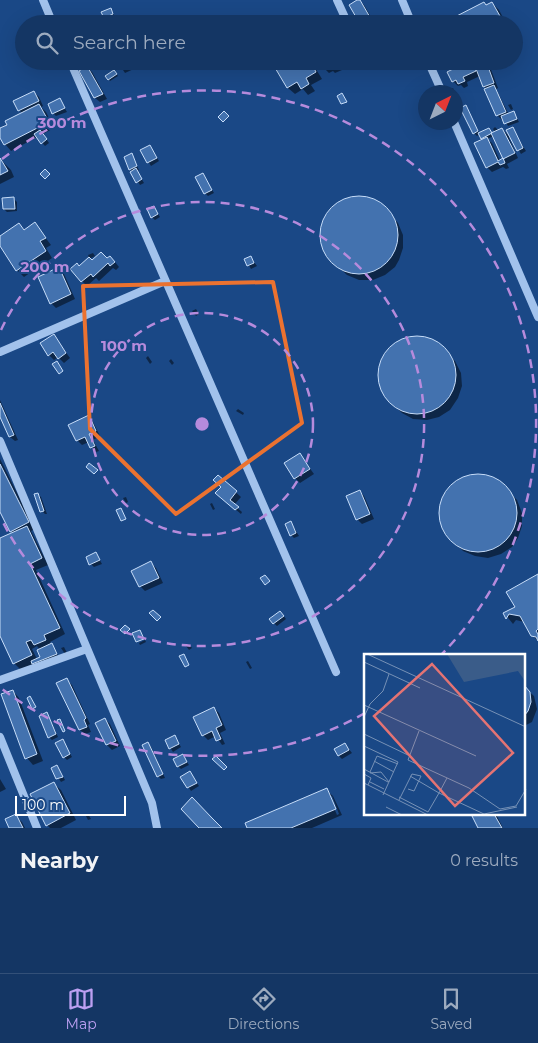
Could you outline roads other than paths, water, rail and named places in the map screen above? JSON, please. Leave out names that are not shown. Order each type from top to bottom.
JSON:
[{"type":"lane","points":[[43,0],[49,15]]},
{"type":"lane","points":[[337,0],[344,15]]},
{"type":"lane","points":[[402,0],[408,15]]},
{"type":"lane","points":[[74,70],[336,672]]},
{"type":"lane","points":[[432,70],[439,85]]},
{"type":"lane","points":[[457,130],[538,317]]},
{"type":"lane","points":[[0,352],[165,280]]},
{"type":"lane","points":[[0,441],[152,803],[158,828]]},
{"type":"lane","points":[[0,680],[87,649]]},
{"type":"lane","points":[[0,737],[37,828]]}]
